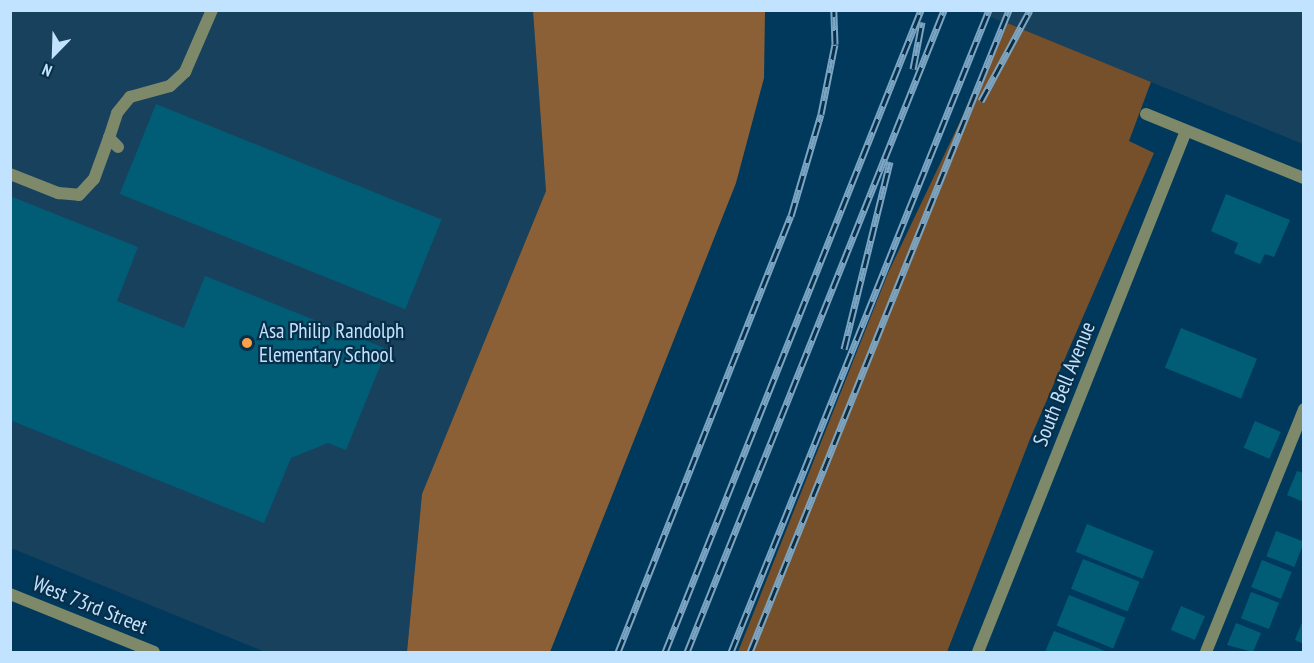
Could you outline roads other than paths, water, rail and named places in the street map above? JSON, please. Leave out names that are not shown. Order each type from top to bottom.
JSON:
[{"type":"street","points":[[10,174],[58,194],[79,195],[94,179],[114,143],[117,113],[130,97],[171,86],[185,72],[212,10]]},
{"type":"street","points":[[1146,114],[1304,178]]},
{"type":"street","name":"South Bell Avenue","points":[[978,652],[1186,131]]},
{"type":"street","points":[[1206,652],[1304,409]]},
{"type":"street","name":"West 73rd Street","points":[[10,594],[154,652]]},
{"type":"railway","points":[[618,652],[791,216],[821,114],[835,44],[834,10]]},
{"type":"railway","points":[[665,652],[921,10]]},
{"type":"railway","points":[[687,652],[944,10]]},
{"type":"railway","points":[[731,652],[989,10]]},
{"type":"railway","points":[[750,652],[1009,10]]},
{"type":"railway","points":[[981,101],[1030,10]]},
{"type":"railway","points":[[913,69],[922,22]]},
{"type":"railway","points":[[844,349],[890,162]]},
{"type":"place","name":"Asa Philip Randolph Elementary School","points":[[247,343]]}]
